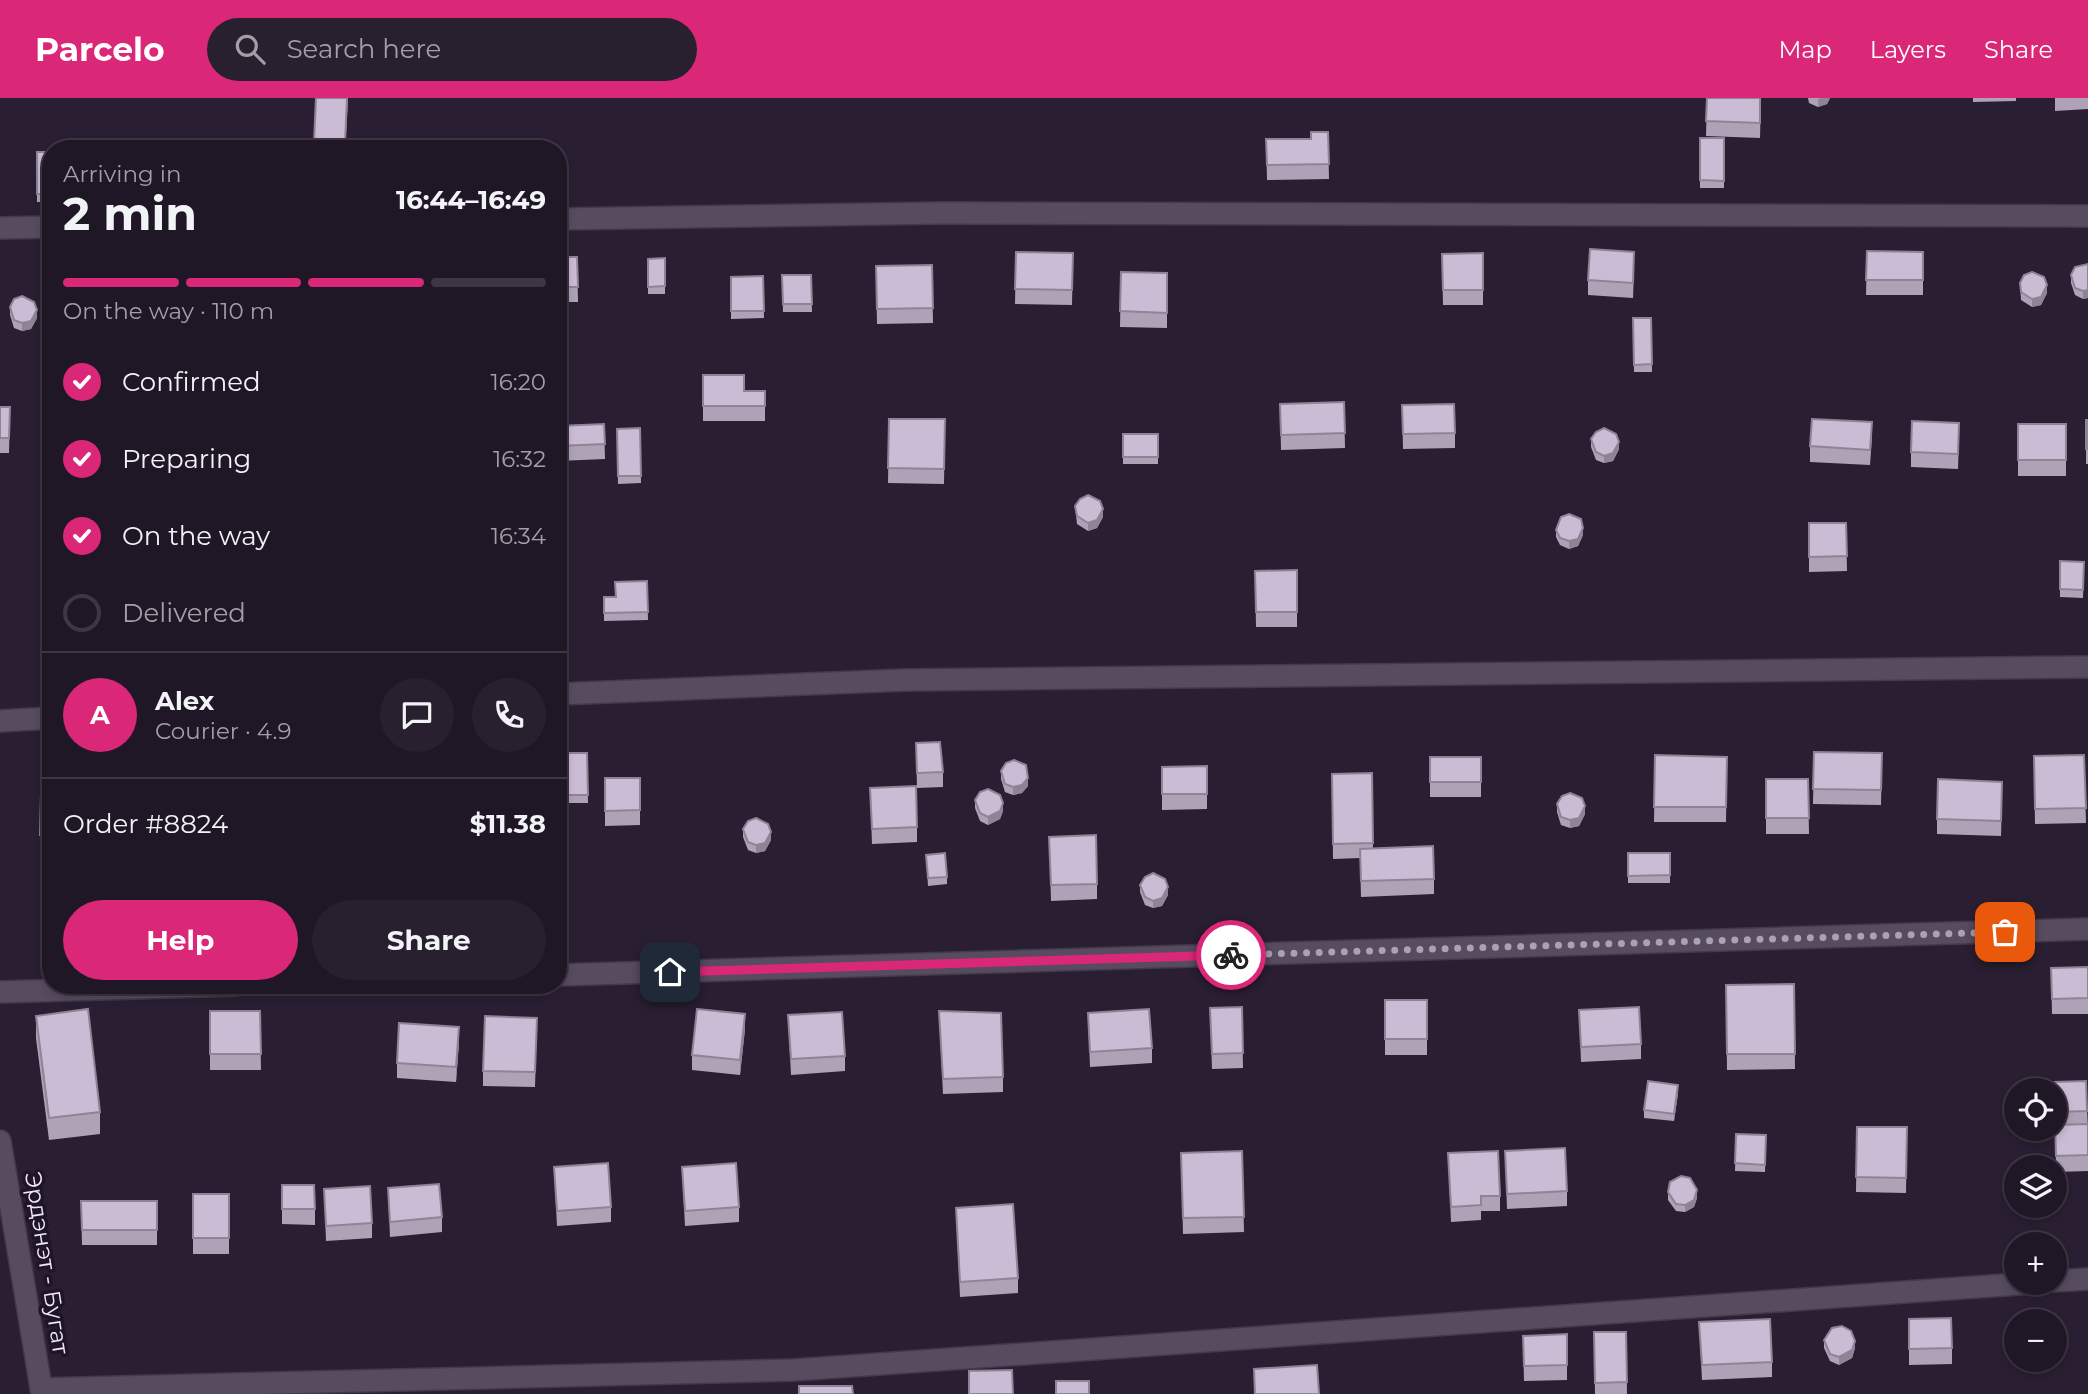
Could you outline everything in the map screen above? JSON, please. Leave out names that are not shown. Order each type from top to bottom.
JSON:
[{"type":"street","points":[[567,219],[941,214],[2088,216]]},
{"type":"street","points":[[0,228],[42,227]]},
{"type":"street","points":[[567,694],[906,680],[2088,667]]},
{"type":"street","points":[[0,721],[42,719]]},
{"type":"street","points":[[567,975],[2088,929]]},
{"type":"street","points":[[0,992],[42,991]]},
{"type":"street","name":"Эрдэнэт - Бугат","points":[[0,1141],[8,1227],[42,1392]]},
{"type":"street","points":[[2067,1280],[2088,1279]]},
{"type":"street","points":[[42,1392],[794,1370],[2004,1285]]},
{"type":"building","points":[[316,98],[347,98],[345,140],[314,140]]},
{"type":"building","points":[[1707,98],[1760,98],[1760,123],[1706,121]]},
{"type":"building","points":[[1311,132],[1328,132],[1329,164],[1267,165],[1266,139],[1311,139]]},
{"type":"building","points":[[1700,138],[1724,138],[1724,181],[1700,180]]},
{"type":"building","points":[[37,152],[42,152],[42,194],[37,194]]},
{"type":"building","points":[[1590,249],[1634,252],[1633,283],[1588,280]]},
{"type":"building","points":[[1867,251],[1923,252],[1923,280],[1866,280]]},
{"type":"building","points":[[1016,252],[1073,253],[1072,290],[1015,289]]},
{"type":"building","points":[[1483,253],[1483,290],[1443,290],[1442,254]]},
{"type":"building","points":[[567,257],[577,257],[578,287],[567,287]]},
{"type":"building","points":[[665,258],[665,286],[648,287],[648,259]]},
{"type":"building","points":[[2088,264],[2088,290],[2083,291],[2075,288],[2071,275],[2075,267]]},
{"type":"building","points":[[932,265],[933,308],[877,309],[876,266]]},
{"type":"building","points":[[1121,272],[1167,273],[1167,313],[1120,311]]},
{"type":"building","points":[[2032,272],[2044,277],[2047,285],[2041,297],[2032,299],[2021,292],[2020,283],[2024,275]]},
{"type":"building","points":[[782,275],[811,275],[812,304],[783,304]]},
{"type":"building","points":[[763,276],[764,311],[731,311],[731,277]]},
{"type":"building","points":[[22,296],[34,302],[37,310],[31,321],[22,323],[14,320],[10,307],[14,299]]},
{"type":"building","points":[[1633,318],[1651,318],[1652,364],[1634,365]]},
{"type":"building","points":[[703,375],[744,375],[744,391],[765,391],[765,406],[703,406]]},
{"type":"building","points":[[1344,402],[1345,433],[1281,435],[1280,404]]},
{"type":"building","points":[[1454,404],[1455,433],[1403,434],[1402,405]]},
{"type":"building","points":[[0,407],[10,407],[9,438],[0,438]]},
{"type":"building","points":[[889,419],[945,419],[944,469],[888,468]]},
{"type":"building","points":[[1812,419],[1872,422],[1870,450],[1810,446]]},
{"type":"building","points":[[2088,420],[2088,449],[2086,449]]},
{"type":"building","points":[[1912,421],[1959,423],[1958,454],[1911,452]]},
{"type":"building","points":[[604,424],[605,444],[567,446],[567,426]]},
{"type":"building","points":[[2018,424],[2066,424],[2066,460],[2018,460]]},
{"type":"building","points":[[640,428],[641,476],[618,476],[617,429]]},
{"type":"building","points":[[1604,428],[1616,434],[1619,442],[1613,453],[1604,456],[1596,452],[1591,439],[1596,432]]},
{"type":"building","points":[[1123,434],[1158,434],[1158,457],[1123,457]]},
{"type":"building","points":[[1088,495],[1100,501],[1103,509],[1097,520],[1088,523],[1077,516],[1075,506],[1080,499]]},
{"type":"building","points":[[1569,514],[1581,519],[1583,528],[1578,539],[1569,541],[1560,538],[1556,530],[1561,517]]},
{"type":"building","points":[[1809,523],[1846,523],[1847,556],[1809,557]]},
{"type":"building","points":[[2060,561],[2084,562],[2083,590],[2060,589]]},
{"type":"building","points":[[1297,570],[1297,612],[1256,612],[1255,571]]},
{"type":"building","points":[[647,581],[648,612],[604,613],[604,597],[616,597],[615,582]]},
{"type":"building","points":[[940,742],[943,772],[917,773],[916,743]]},
{"type":"building","points":[[1814,752],[1882,753],[1881,790],[1813,789]]},
{"type":"building","points":[[567,753],[587,753],[588,795],[567,795]]},
{"type":"building","points":[[1655,755],[1727,757],[1726,807],[1654,807]]},
{"type":"building","points":[[2084,755],[2086,808],[2035,809],[2034,756]]},
{"type":"building","points":[[1430,757],[1481,757],[1481,782],[1430,782]]},
{"type":"building","points":[[1014,760],[1026,765],[1028,778],[1022,785],[1013,787],[1005,784],[1001,771],[1006,763]]},
{"type":"building","points":[[1207,766],[1207,794],[1162,794],[1162,767]]},
{"type":"building","points":[[1372,773],[1373,843],[1333,844],[1332,774]]},
{"type":"building","points":[[605,778],[640,778],[640,810],[605,811]]},
{"type":"building","points":[[1766,779],[1808,779],[1809,818],[1766,818]]},
{"type":"building","points":[[1938,779],[2002,782],[2001,821],[1937,819]]},
{"type":"building","points":[[916,786],[917,827],[872,829],[870,788]]},
{"type":"building","points":[[988,789],[1000,795],[1003,803],[1000,811],[988,817],[980,813],[975,800],[980,792]]},
{"type":"building","points":[[1570,793],[1582,798],[1585,806],[1579,818],[1570,820],[1561,817],[1557,804],[1562,796]]},
{"type":"building","points":[[41,794],[42,794],[42,835]]},
{"type":"building","points":[[756,818],[768,824],[771,832],[765,843],[756,845],[748,842],[743,829],[748,821]]},
{"type":"building","points":[[1096,835],[1097,884],[1051,885],[1049,837]]},
{"type":"building","points":[[1433,846],[1434,879],[1361,881],[1360,849]]},
{"type":"building","points":[[945,853],[947,877],[928,878],[926,855]]},
{"type":"building","points":[[1628,853],[1670,853],[1670,875],[1628,876]]},
{"type":"building","points":[[1153,873],[1165,879],[1168,887],[1162,898],[1153,901],[1145,897],[1140,885],[1145,877]]},
{"type":"building","points":[[2088,967],[2088,998],[2052,999],[2051,968]]},
{"type":"building","points":[[1794,984],[1795,1054],[1727,1054],[1726,985]]},
{"type":"building","points":[[1385,1000],[1427,1000],[1427,1039],[1385,1039]]},
{"type":"building","points":[[1242,1007],[1243,1053],[1212,1054],[1210,1008]]},
{"type":"building","points":[[1639,1007],[1641,1044],[1581,1047],[1579,1010]]},
{"type":"building","points":[[88,1009],[100,1112],[49,1118],[36,1016]]},
{"type":"building","points":[[697,1009],[745,1014],[740,1060],[692,1055]]},
{"type":"building","points":[[1149,1009],[1152,1048],[1090,1052],[1088,1013]]},
{"type":"building","points":[[210,1011],[260,1011],[261,1054],[210,1054]]},
{"type":"building","points":[[939,1011],[1001,1013],[1003,1077],[943,1079]]},
{"type":"building","points":[[842,1012],[845,1056],[791,1059],[788,1015]]},
{"type":"building","points":[[485,1016],[537,1018],[535,1072],[483,1071]]},
{"type":"building","points":[[399,1023],[459,1027],[456,1067],[397,1063]]},
{"type":"building","points":[[1648,1081],[1678,1085],[1674,1114],[1644,1110]]},
{"type":"building","points":[[2086,1081],[2087,1111],[2067,1112],[2067,1082]]},
{"type":"building","points":[[2088,1124],[2088,1155],[2056,1155],[2056,1141],[2067,1141],[2067,1125]]},
{"type":"building","points":[[1857,1127],[1907,1127],[1906,1178],[1856,1177]]},
{"type":"building","points":[[1736,1134],[1766,1135],[1765,1165],[1735,1163]]},
{"type":"building","points":[[1565,1148],[1567,1191],[1507,1194],[1505,1151]]},
{"type":"building","points":[[1242,1151],[1244,1217],[1183,1218],[1181,1153]]},
{"type":"building","points":[[1498,1151],[1500,1196],[1481,1196],[1481,1205],[1451,1207],[1448,1153]]},
{"type":"building","points":[[608,1163],[611,1207],[557,1211],[554,1167]]},
{"type":"building","points":[[736,1163],[739,1207],[685,1211],[682,1167]]},
{"type":"building","points":[[1681,1176],[1690,1178],[1697,1190],[1694,1200],[1685,1205],[1676,1204],[1668,1192],[1670,1182]]},
{"type":"building","points":[[439,1184],[442,1217],[390,1222],[388,1188]]},
{"type":"building","points":[[282,1185],[314,1185],[315,1209],[282,1209]]},
{"type":"building","points":[[370,1186],[372,1223],[326,1226],[324,1189]]},
{"type":"building","points":[[193,1194],[229,1194],[229,1238],[193,1238]]},
{"type":"building","points":[[81,1201],[157,1201],[157,1230],[82,1230]]},
{"type":"building","points":[[1013,1204],[1018,1278],[960,1282],[956,1208]]},
{"type":"building","points":[[1951,1318],[1952,1348],[1909,1349],[1909,1319]]},
{"type":"building","points":[[1770,1319],[1772,1362],[1702,1365],[1699,1322]]},
{"type":"building","points":[[1842,1326],[1851,1331],[1855,1341],[1852,1350],[1839,1357],[1830,1354],[1824,1340],[1832,1328]]},
{"type":"building","points":[[1594,1332],[1626,1332],[1627,1382],[1595,1383]]},
{"type":"building","points":[[1567,1334],[1567,1365],[1524,1366],[1523,1336]]},
{"type":"building","points":[[1317,1365],[1319,1394],[1255,1394],[1254,1369]]},
{"type":"building","points":[[1012,1370],[1013,1394],[969,1394],[969,1371]]},
{"type":"building","points":[[1056,1381],[1089,1381],[1089,1394],[1056,1394]]},
{"type":"building","points":[[799,1386],[852,1386],[853,1394],[799,1394]]},
{"type":"way so far","points":[[1231,955],[2005,932]]},
{"type":"route","points":[[670,972],[1231,955]]}]
